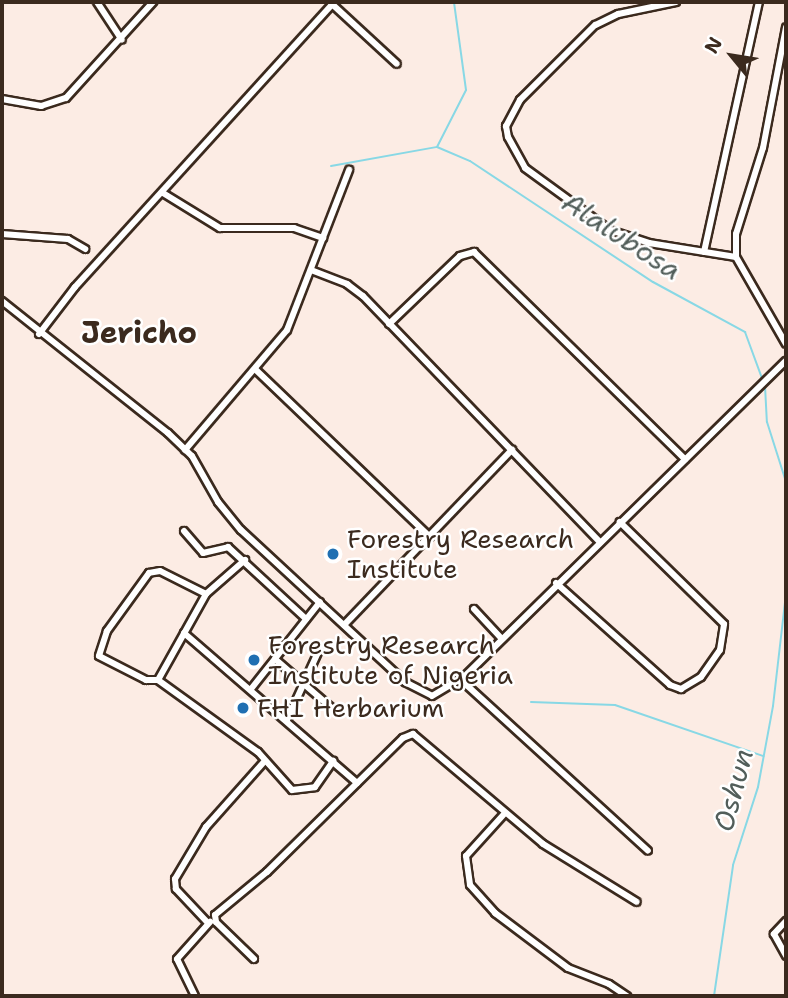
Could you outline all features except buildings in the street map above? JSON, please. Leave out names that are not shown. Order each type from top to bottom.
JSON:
[{"type":"street","points":[[97,2],[122,40]]},
{"type":"street","points":[[2,99],[41,106],[66,98],[122,40],[153,2]]},
{"type":"street","points":[[676,2],[618,13],[595,25],[520,100],[506,126],[514,155],[525,168],[610,230],[639,241],[736,257]]},
{"type":"street","points":[[704,252],[759,2]]},
{"type":"street","points":[[39,334],[75,287],[333,3],[397,64]]},
{"type":"street","points":[[786,27],[763,148],[736,234],[736,257],[786,339]]},
{"type":"street","points":[[186,450],[256,370],[291,322],[348,170]]},
{"type":"street","points":[[163,193],[220,228],[294,228],[323,238]]},
{"type":"street","points":[[2,234],[68,239],[85,249]]},
{"type":"street","points":[[389,324],[460,256],[474,252],[685,459]]},
{"type":"street","points":[[311,270],[347,284],[600,541]]},
{"type":"street","points":[[2,302],[186,450],[228,516],[344,625],[422,693],[438,696],[461,680],[556,583],[786,361]]},
{"type":"street","points":[[256,370],[430,537]]},
{"type":"street","points":[[344,625],[512,450]]},
{"type":"street","points":[[556,583],[670,685],[681,689],[702,677],[720,650],[724,624],[620,522]]},
{"type":"street","points":[[184,531],[203,553],[228,547],[306,619]]},
{"type":"street","points":[[158,680],[206,594],[245,561]]},
{"type":"street","points":[[206,594],[160,571],[149,573],[107,631],[102,660],[146,680],[158,680],[258,752],[285,787],[301,792],[315,787],[333,761]]},
{"type":"street","points":[[251,689],[320,603]]},
{"type":"street","points":[[474,609],[502,639]]},
{"type":"street","points":[[184,633],[287,720],[356,783]]},
{"type":"street","points":[[287,720],[320,648]]},
{"type":"street","points":[[275,659],[334,709]]},
{"type":"street","points":[[461,680],[648,851]]},
{"type":"street","points":[[195,996],[177,959],[211,922],[403,738],[413,734],[550,849],[637,902]]},
{"type":"street","points":[[254,959],[211,922],[174,882],[206,827],[264,762]]},
{"type":"street","points":[[505,813],[466,856],[470,885],[495,913],[568,968],[609,984],[627,996]]},
{"type":"street","points":[[786,921],[774,934],[786,956]]},
{"type":"waterway","points":[[437,147],[466,90],[454,2]]},
{"type":"waterway","name":"Alalubosa","points":[[331,166],[437,147],[470,161],[653,282],[745,332],[763,381]]},
{"type":"waterway","name":"Alalubosa","points":[[765,386],[767,422],[786,482]]},
{"type":"waterway","name":"Oshun","points":[[714,996],[733,865],[758,787],[773,706],[786,594]]},
{"type":"waterway","points":[[531,702],[615,705],[763,756]]},
{"type":"place","name":"Forestry Research Institute","points":[[333,554]]},
{"type":"place","name":"Forestry Research Institute of Nigeria","points":[[254,660]]},
{"type":"place","name":"FHI Herbarium","points":[[243,708]]},
{"type":"district","name":"Jericho","points":[[139,333]]}]
